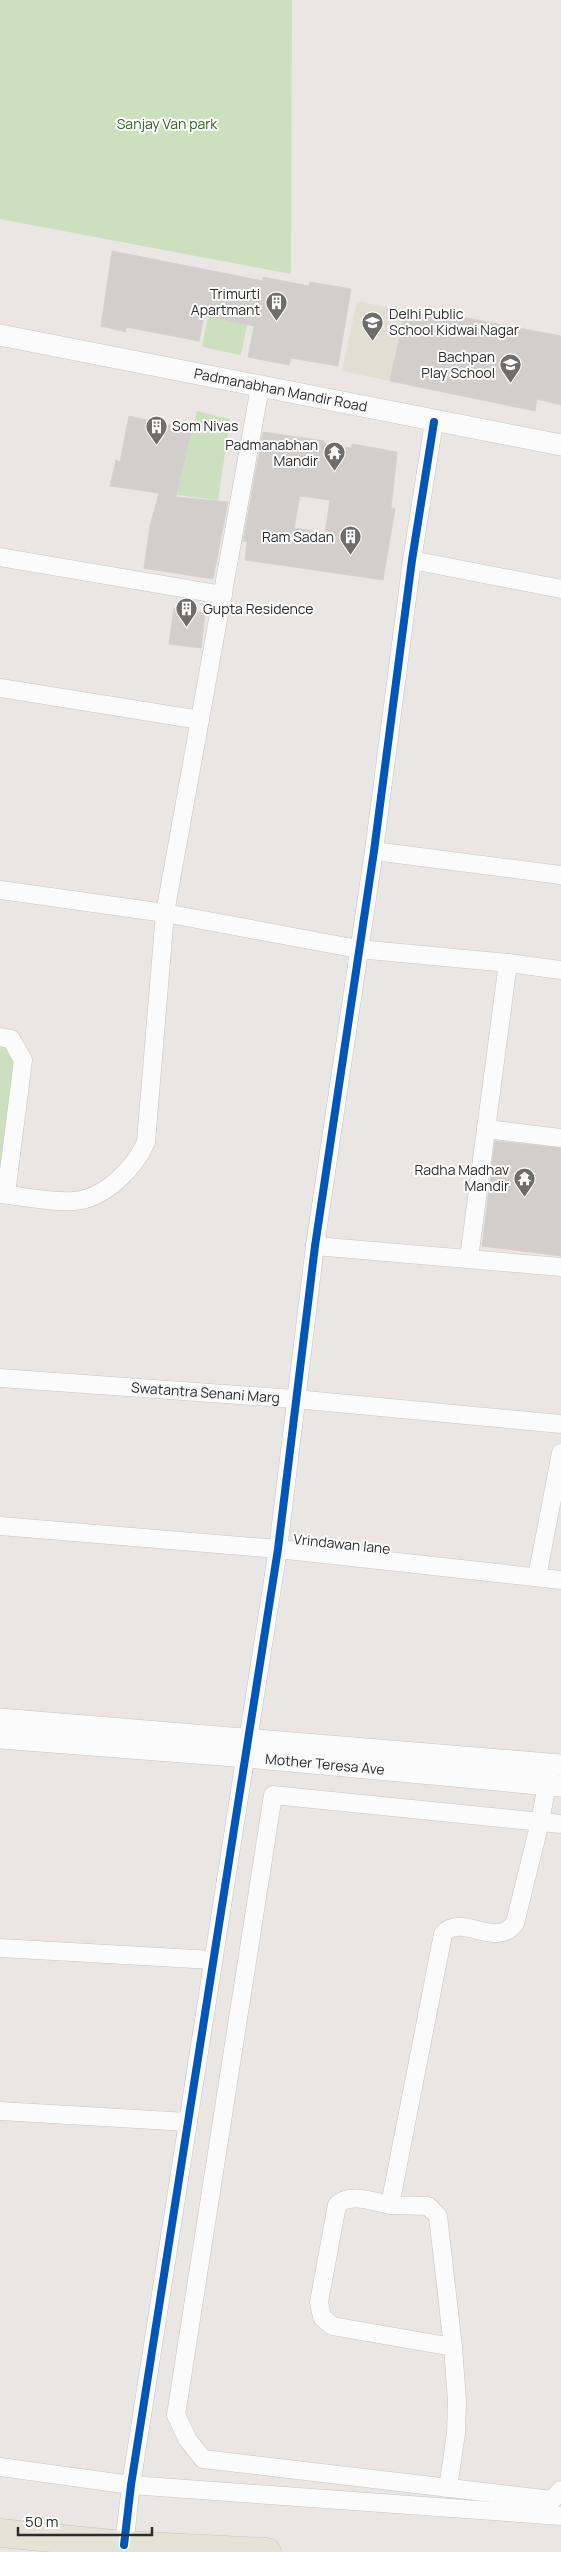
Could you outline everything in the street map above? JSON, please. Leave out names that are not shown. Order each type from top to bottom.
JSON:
[{"type":"main road","points":[[0,2533],[124,2544],[267,2552]]},
{"type":"street","name":"Padmanabhan Mandir Road","points":[[0,335],[434,422],[561,445]]},
{"type":"street","points":[[0,1037],[10,1039],[23,1060],[3,1194],[75,1201],[104,1190],[122,1176],[139,1158],[146,1142],[166,913],[260,387]]},
{"type":"street","points":[[124,2544],[131,2485],[278,1549],[315,1246],[374,851],[412,560],[434,422]]},
{"type":"street","points":[[0,557],[223,595]]},
{"type":"street","points":[[412,560],[561,589]]},
{"type":"street","points":[[0,688],[200,720]]},
{"type":"street","points":[[374,851],[561,875]]},
{"type":"street","points":[[0,890],[166,913],[358,949],[508,963],[561,970]]},
{"type":"street","points":[[470,1258],[508,963]]},
{"type":"street","points":[[486,1129],[561,1138]]},
{"type":"street","points":[[315,1246],[561,1266]]},
{"type":"street","name":"Swatantra Senani Marg","points":[[0,1378],[295,1399],[561,1424]]},
{"type":"street","points":[[537,1578],[561,1453]]},
{"type":"street","name":"Vrindawan lane","points":[[0,1526],[278,1549],[561,1580]]},
{"type":"street","points":[[0,1719],[248,1748],[555,1764],[554,1786],[540,1822],[512,1927],[508,1931],[498,1934],[452,1927],[443,1934],[390,2205]]},
{"type":"street","name":"Mother Teresa Ave","points":[[0,1738],[248,1748],[554,1786]]},
{"type":"street","points":[[561,1824],[273,1795],[176,2415],[188,2440],[203,2459],[552,2500],[561,2490]]},
{"type":"street","points":[[0,1948],[213,1960]]},
{"type":"street","points":[[0,2112],[188,2122]]},
{"type":"street","points":[[448,2488],[456,2433],[457,2401],[453,2347],[438,2216],[428,2206],[390,2205],[352,2198],[341,2201],[337,2205],[319,2302],[322,2317],[332,2326],[453,2347]]},
{"type":"street","points":[[0,2467],[131,2485],[561,2516]]},
{"type":"shaded area","name":"Delhi Public School Kidwai Nagar","points":[[357,301],[405,311],[390,381],[342,371]]},
{"type":"green space","name":"Sanjay Van park","points":[[0,0],[292,0],[291,274],[0,219]]},
{"type":"green space","points":[[208,317],[247,325],[241,355],[202,347]]},
{"type":"green space","points":[[197,411],[230,419],[218,500],[177,495]]},
{"type":"green space","points":[[0,1041],[20,1061],[0,1191]]},
{"type":"building","points":[[112,251],[263,281],[263,277],[309,286],[310,282],[351,289],[338,366],[291,358],[289,365],[248,357],[254,326],[204,316],[199,341],[126,327],[126,332],[101,326]]},
{"type":"building","points":[[405,311],[449,321],[451,315],[561,336],[561,405],[537,399],[535,411],[390,381]]},
{"type":"building","points":[[129,416],[192,430],[176,497],[228,502],[213,579],[144,568],[150,526],[159,493],[110,486],[116,460],[120,462]]},
{"type":"building","points":[[263,432],[324,441],[326,445],[351,448],[352,444],[397,452],[391,508],[395,509],[383,580],[245,560],[247,542],[243,541]],"holes":[[[300,496],[330,500],[325,533],[294,528]]]},
{"type":"building","name":"Gupta Residence","points":[[174,608],[205,613],[201,648],[169,644]]},
{"type":"building","name":"Radha Madhav Mandir","points":[[495,1141],[561,1148],[561,1256],[482,1246]]},
{"type":"cycle path","points":[[124,2545],[131,2485],[278,1549],[315,1246],[374,851],[412,560],[434,422]]},
{"type":"place","name":"Trimurti Apartmant","points":[[276,321]]},
{"type":"place","name":"Delhi Public School Kidwai Nagar","points":[[373,341]]},
{"type":"place","name":"Bachpan Play School","points":[[511,384]]},
{"type":"place","name":"Som Nivas","points":[[156,445]]},
{"type":"place","name":"Padmanabhan Mandir","points":[[334,472]]},
{"type":"place","name":"Ram Sadan","points":[[350,556]]},
{"type":"place","name":"Gupta Residence","points":[[187,628]]},
{"type":"place","name":"Radha Madhav Mandir","points":[[525,1197]]}]
